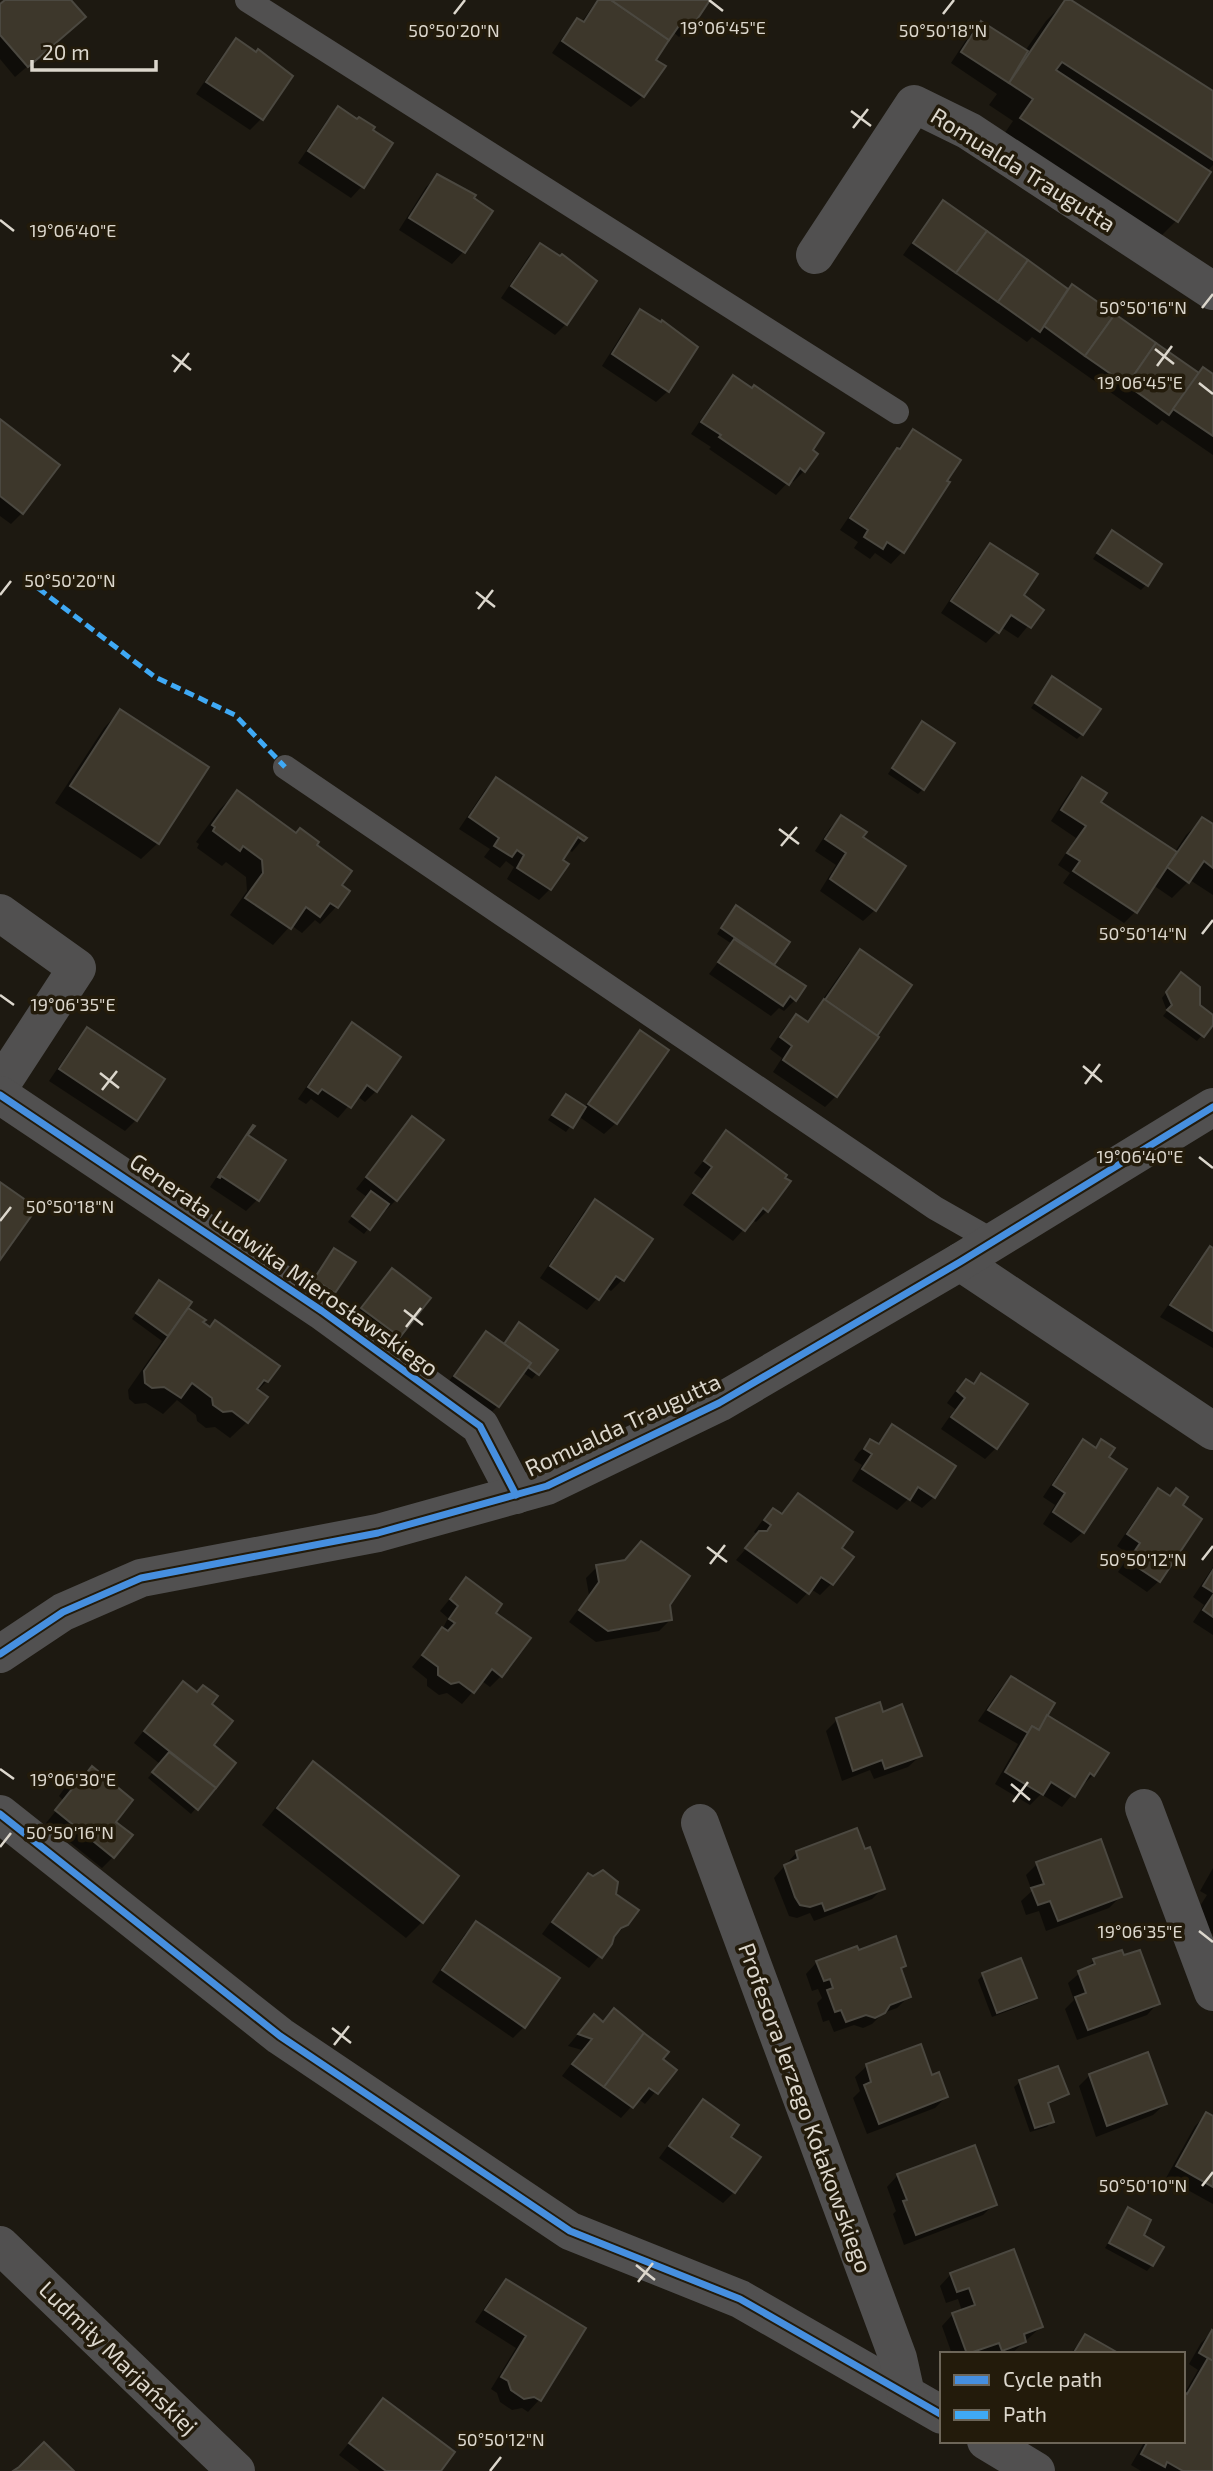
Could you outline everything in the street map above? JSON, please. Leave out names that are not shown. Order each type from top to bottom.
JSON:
[{"type":"street","name":"Romualda Traugutta","points":[[815,255],[914,104],[970,131],[1213,291]]},
{"type":"street","points":[[0,913],[77,968],[0,1086]]},
{"type":"street","name":"Generała Ludwika Mierosławskiego","points":[[0,1095],[322,1311],[480,1426],[516,1495]]},
{"type":"street","name":"Romualda Traugutta","points":[[0,1654],[63,1612],[141,1578],[378,1532],[547,1486],[719,1403],[960,1262],[1213,1107]]},
{"type":"street","points":[[960,1262],[1213,1430]]},
{"type":"street","points":[[1144,1808],[1213,1992]]},
{"type":"street","points":[[0,1814],[280,2036],[570,2231],[740,2299],[940,2414]]},
{"type":"street","name":"Profesora Jerzego Kołakowskiego","points":[[700,1823],[894,2345],[906,2394]]},
{"type":"street","name":"Ludmiły Marjańskiej","points":[[0,2245],[236,2471]]},
{"type":"street","points":[[989,2443],[1036,2471]]},
{"type":"lane","points":[[247,0],[897,412]]},
{"type":"lane","points":[[285,767],[935,1208],[993,1241]]},
{"type":"building","points":[[5,0],[71,0],[86,17],[28,67],[0,35],[0,4]]},
{"type":"building","points":[[598,0],[611,0],[669,40],[656,60],[666,66],[644,97],[562,41],[577,18],[584,22]]},
{"type":"building","points":[[611,0],[710,0],[692,27],[683,20],[669,40]]},
{"type":"building","points":[[1065,0],[1071,0],[1213,91],[1213,160],[1062,62],[1056,70],[1211,172],[1178,222],[1020,118],[1033,99],[1009,83]]},
{"type":"building","points":[[981,21],[1028,51],[1009,83],[961,52]]},
{"type":"building","points":[[236,38],[256,52],[258,49],[293,76],[263,120],[206,82]]},
{"type":"building","points":[[338,106],[375,127],[373,130],[393,143],[364,188],[308,151]]},
{"type":"building","points":[[437,174],[476,195],[474,198],[493,211],[465,253],[409,218]]},
{"type":"building","points":[[943,200],[987,231],[956,273],[913,243]]},
{"type":"building","points":[[987,231],[1028,260],[998,302],[956,273]]},
{"type":"building","points":[[540,243],[560,256],[562,254],[597,281],[567,325],[511,286]]},
{"type":"building","points":[[1028,260],[1068,289],[1040,332],[998,302]]},
{"type":"building","points":[[1072,284],[1115,314],[1085,356],[1044,326]]},
{"type":"building","points":[[640,309],[661,322],[662,320],[698,347],[669,392],[612,354]]},
{"type":"building","points":[[1115,314],[1156,343],[1127,385],[1085,356]]},
{"type":"building","points":[[1156,343],[1199,373],[1169,415],[1127,385]]},
{"type":"building","points":[[1203,367],[1213,374],[1213,436],[1173,409]]},
{"type":"building","points":[[733,375],[752,388],[754,385],[824,433],[813,450],[818,454],[805,472],[800,468],[789,485],[701,422]]},
{"type":"building","points":[[0,419],[60,465],[23,514],[0,496]]},
{"type":"building","points":[[913,429],[961,460],[947,481],[950,482],[904,553],[887,542],[883,549],[864,537],[868,530],[850,518]]},
{"type":"building","points":[[1112,530],[1162,564],[1148,586],[1097,553]]},
{"type":"building","points":[[990,543],[1038,574],[1024,595],[1044,610],[1031,628],[1011,615],[999,633],[951,601]]},
{"type":"building","points":[[1052,676],[1101,709],[1083,735],[1035,703]]},
{"type":"building","points":[[120,709],[209,767],[159,844],[70,786]]},
{"type":"building","points":[[922,721],[955,743],[924,790],[892,768]]},
{"type":"building","points":[[496,777],[587,838],[584,841],[578,837],[563,860],[569,864],[551,890],[517,868],[524,855],[517,850],[512,857],[494,846],[499,838],[469,817]]},
{"type":"building","points":[[1082,777],[1107,793],[1101,802],[1177,852],[1137,913],[1073,871],[1080,861],[1067,853],[1086,826],[1061,810]]},
{"type":"building","points":[[237,790],[296,833],[300,828],[319,842],[317,845],[352,871],[342,885],[350,891],[338,908],[330,903],[320,917],[306,907],[291,929],[245,898],[263,873],[262,860],[243,846],[240,851],[213,831],[215,827],[212,825]]},
{"type":"building","points":[[841,815],[867,832],[863,837],[906,866],[876,911],[830,879],[846,853],[825,839]]},
{"type":"building","points":[[1202,817],[1213,824],[1213,868],[1204,861],[1189,883],[1167,867]]},
{"type":"building","points":[[736,905],[790,942],[774,965],[721,928]]},
{"type":"building","points":[[734,939],[806,986],[796,1001],[790,996],[783,1006],[718,962]]},
{"type":"building","points":[[860,949],[912,985],[877,1036],[825,1000]]},
{"type":"building","points":[[1181,972],[1200,987],[1200,1005],[1213,1015],[1213,1025],[1204,1037],[1167,1010],[1172,1005],[1166,992]]},
{"type":"building","points":[[824,999],[879,1037],[837,1097],[783,1060],[792,1046],[780,1037],[796,1014],[808,1022]]},
{"type":"building","points":[[352,1022],[401,1057],[377,1092],[367,1085],[351,1108],[322,1089],[318,1094],[308,1087]]},
{"type":"building","points":[[87,1027],[165,1079],[137,1121],[59,1069]]},
{"type":"building","points":[[640,1030],[669,1050],[617,1124],[588,1104]]},
{"type":"building","points":[[566,1094],[586,1107],[573,1128],[552,1115]]},
{"type":"building","points":[[412,1116],[444,1140],[397,1201],[366,1177]]},
{"type":"building","points":[[253,1125],[255,1126],[248,1135],[286,1160],[259,1201],[221,1176],[218,1177]]},
{"type":"building","points":[[726,1130],[787,1175],[785,1178],[791,1181],[768,1212],[763,1208],[745,1231],[693,1193],[712,1167],[704,1161]]},
{"type":"building","points":[[0,1182],[37,1208],[0,1260]]},
{"type":"building","points":[[371,1191],[389,1204],[370,1230],[352,1216]]},
{"type":"building","points":[[595,1199],[653,1239],[624,1281],[616,1276],[599,1300],[550,1266]]},
{"type":"building","points":[[1210,1246],[1213,1248],[1213,1331],[1170,1305]]},
{"type":"building","points":[[334,1248],[356,1262],[335,1293],[314,1279]]},
{"type":"building","points":[[392,1268],[431,1298],[400,1337],[361,1308]]},
{"type":"building","points":[[159,1280],[192,1302],[168,1336],[136,1313]]},
{"type":"building","points":[[188,1308],[206,1320],[203,1322],[210,1327],[215,1320],[280,1366],[268,1382],[264,1380],[257,1389],[268,1397],[248,1423],[232,1411],[223,1412],[213,1405],[212,1398],[192,1383],[181,1398],[164,1387],[152,1388],[145,1383],[144,1371]]},
{"type":"building","points":[[519,1322],[558,1350],[539,1375],[528,1367],[531,1363],[504,1344]]},
{"type":"building","points":[[486,1331],[531,1363],[499,1407],[454,1376]]},
{"type":"building","points":[[981,1373],[1028,1404],[997,1449],[951,1417],[965,1398],[957,1391],[966,1379],[974,1384]]},
{"type":"building","points":[[892,1424],[956,1466],[935,1498],[918,1487],[910,1500],[862,1469],[872,1454],[864,1449],[870,1439],[879,1444]]},
{"type":"building","points":[[1083,1439],[1096,1448],[1101,1439],[1115,1448],[1109,1457],[1127,1469],[1084,1533],[1053,1512],[1065,1493],[1053,1485]]},
{"type":"building","points":[[1158,1488],[1170,1496],[1176,1488],[1188,1497],[1183,1505],[1202,1519],[1160,1582],[1128,1561],[1140,1543],[1127,1534]]},
{"type":"building","points":[[798,1493],[853,1532],[842,1548],[854,1557],[833,1585],[821,1577],[809,1594],[745,1548],[759,1531],[767,1531],[771,1525],[764,1520],[773,1508],[782,1514]]},
{"type":"building","points":[[641,1541],[690,1576],[670,1605],[672,1620],[608,1631],[579,1610],[599,1582],[596,1565],[625,1560]]},
{"type":"building","points":[[1213,1570],[1213,1592],[1203,1586]]},
{"type":"building","points":[[466,1577],[502,1604],[496,1613],[531,1638],[502,1677],[492,1669],[474,1693],[459,1682],[451,1684],[438,1675],[438,1667],[422,1655],[442,1627],[448,1631],[455,1623],[449,1619],[458,1606],[450,1599]]},
{"type":"building","points":[[1213,1595],[1213,1617],[1203,1610]]},
{"type":"building","points":[[1011,1676],[1055,1703],[1039,1730],[1032,1726],[1028,1733],[988,1710]]},
{"type":"building","points":[[183,1681],[197,1692],[203,1685],[218,1696],[212,1704],[233,1721],[214,1745],[236,1763],[216,1788],[144,1731]]},
{"type":"building","points":[[880,1702],[883,1712],[902,1704],[922,1756],[885,1769],[882,1760],[853,1771],[836,1718]]},
{"type":"building","points":[[1047,1715],[1109,1753],[1094,1776],[1090,1773],[1075,1797],[1051,1782],[1043,1795],[1005,1772],[1032,1726],[1039,1730]]},
{"type":"building","points":[[169,1752],[216,1788],[198,1810],[152,1772]]},
{"type":"building","points":[[313,1761],[459,1876],[423,1923],[277,1808]]},
{"type":"building","points":[[92,1766],[133,1800],[116,1822],[133,1835],[114,1858],[55,1810],[73,1788],[69,1784],[75,1776],[81,1780]]},
{"type":"building","points":[[857,1828],[865,1849],[870,1847],[885,1889],[825,1911],[822,1903],[810,1907],[800,1905],[784,1865],[798,1859],[796,1851]]},
{"type":"building","points":[[1101,1839],[1122,1897],[1058,1921],[1050,1901],[1038,1905],[1031,1888],[1044,1884],[1036,1862]]},
{"type":"building","points":[[603,1870],[618,1882],[616,1894],[639,1910],[628,1925],[621,1928],[614,1937],[602,1958],[552,1922],[588,1873],[593,1876]]},
{"type":"building","points":[[476,1921],[560,1978],[525,2028],[442,1970]]},
{"type":"building","points":[[896,1936],[906,1966],[901,1968],[911,1997],[890,2005],[885,2013],[875,2018],[866,2015],[846,2022],[841,2010],[835,2012],[827,1990],[833,1988],[830,1979],[824,1981],[816,1961],[857,1946],[859,1950]]},
{"type":"building","points":[[1122,1950],[1124,1955],[1140,1950],[1160,2004],[1088,2030],[1075,1997],[1086,1993],[1078,1971],[1095,1964],[1093,1959]]},
{"type":"building","points":[[1021,1958],[1037,1998],[997,2013],[982,1973]]},
{"type":"building","points":[[614,2008],[644,2033],[604,2087],[572,2064],[592,2039],[578,2034],[594,2014],[603,2022]]},
{"type":"building","points":[[644,2033],[669,2052],[663,2059],[677,2070],[658,2094],[649,2088],[633,2108],[604,2087]]},
{"type":"building","points":[[921,2044],[932,2075],[939,2072],[948,2097],[879,2124],[864,2085],[871,2082],[866,2064]]},
{"type":"building","points":[[1148,2052],[1167,2104],[1107,2126],[1089,2074]]},
{"type":"building","points":[[1058,2066],[1069,2094],[1048,2103],[1054,2122],[1035,2128],[1019,2080]]},
{"type":"building","points":[[703,2099],[739,2125],[731,2137],[761,2157],[735,2193],[669,2146]]},
{"type":"building","points":[[1206,2112],[1213,2116],[1213,2187],[1176,2166]]},
{"type":"building","points":[[975,2145],[997,2205],[916,2235],[903,2201],[907,2200],[897,2174]]},
{"type":"building","points":[[1128,2207],[1151,2220],[1144,2235],[1164,2247],[1153,2266],[1109,2243]]},
{"type":"building","points":[[1014,2249],[1043,2327],[1024,2334],[1026,2342],[1002,2351],[999,2343],[966,2352],[952,2313],[975,2305],[969,2288],[957,2292],[950,2273]]},
{"type":"building","points":[[506,2279],[586,2328],[541,2401],[534,2397],[524,2399],[511,2390],[508,2381],[501,2377],[526,2336],[485,2310]]},
{"type":"building","points":[[1213,2331],[1213,2361],[1199,2353]]},
{"type":"building","points":[[1085,2334],[1116,2352],[1074,2352]]},
{"type":"building","points":[[1208,2358],[1213,2361],[1213,2471],[1183,2471],[1167,2462],[1165,2467],[1141,2454],[1147,2443],[1185,2443],[1185,2392],[1187,2394]]},
{"type":"building","points":[[383,2398],[455,2452],[441,2471],[386,2471],[349,2443]]},
{"type":"building","points":[[44,2442],[74,2471],[13,2471],[19,2467]]},
{"type":"marked path","points":[[26,579],[155,677],[235,715],[285,767]]},
{"type":"cycle path","points":[[0,1095],[322,1311],[480,1426],[516,1495]]},
{"type":"cycle path","points":[[0,1654],[63,1612],[141,1578],[378,1533],[547,1486],[719,1403],[960,1262],[1213,1107]]},
{"type":"cycle path","points":[[0,1814],[280,2036],[570,2231],[740,2299],[940,2414]]}]
